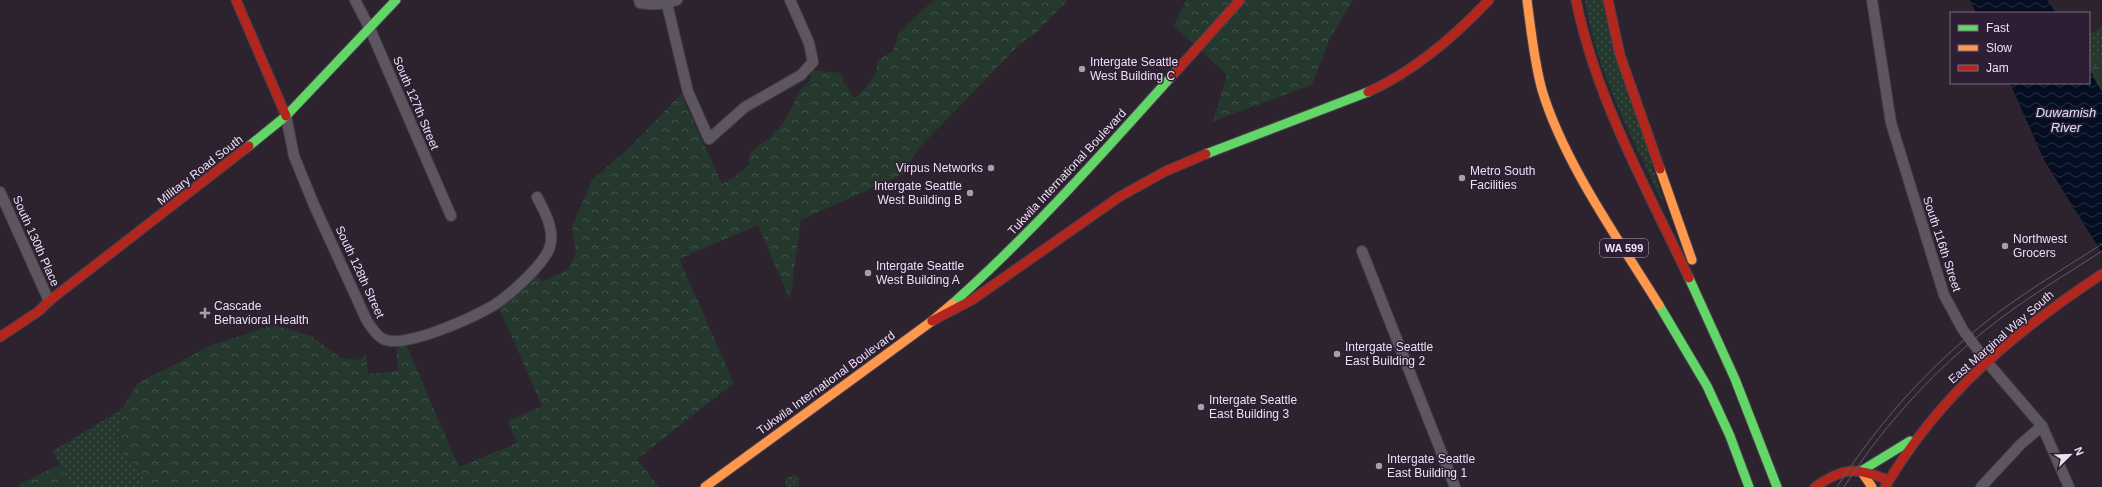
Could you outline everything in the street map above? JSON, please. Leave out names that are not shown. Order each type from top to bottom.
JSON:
[{"type":"main road","name":"South 128th Street","points":[[236,0],[286,116]]},
{"type":"main road","name":"Military Road South","points":[[0,337],[39,311],[49,301],[211,178],[286,116],[396,0]]},
{"type":"main road","name":"Tukwila International Boulevard","points":[[705,487],[932,321],[989,271],[1054,207],[1240,0]]},
{"type":"main road","points":[[1523,0],[1531,37]]},
{"type":"main road","name":"WA 599","points":[[1526,0],[1531,37],[1546,100],[1573,158],[1594,198],[1706,383],[1732,438],[1749,487]]},
{"type":"main road","points":[[1576,0],[1581,34],[1599,86],[1712,327],[1763,445],[1777,487]]},
{"type":"main road","points":[[1608,0],[1620,55],[1691,259],[1712,327]]},
{"type":"main road","points":[[932,321],[971,301],[1100,209],[1142,183],[1186,162],[1353,98],[1389,80],[1416,64],[1452,36],[1488,1]]},
{"type":"main road","name":"East Marginal Way South","points":[[1815,487],[1839,471],[1850,469],[1861,471],[1887,484],[1916,438],[1947,400],[1987,362],[2033,323],[2084,285],[2102,274]]},
{"type":"main road","points":[[1872,487],[1861,471],[1916,438]]},
{"type":"street","name":"South 127th Street","points":[[355,0],[370,29],[451,216]]},
{"type":"street","points":[[640,2],[652,5],[667,4],[676,0]]},
{"type":"street","points":[[667,4],[688,92],[709,139],[745,107],[801,75],[813,62],[812,51],[790,0]]},
{"type":"street","name":"South 116th Street","points":[[1872,0],[1891,123],[1933,265],[1944,295],[1960,325],[1987,362],[2042,426],[2070,487]]},
{"type":"street","name":"South 128th Street","points":[[286,116],[294,156],[314,205],[367,321],[376,333],[383,339],[394,342],[406,341],[436,331],[490,308],[516,287],[542,260],[550,247],[552,236],[537,197]]},
{"type":"street","name":"South 130th Place","points":[[0,192],[49,301]]},
{"type":"street","points":[[1362,251],[1455,487]]},
{"type":"street","points":[[1981,487],[2021,444],[2042,426]]},
{"type":"green space","points":[[934,0],[1068,0],[1035,34],[1022,42],[917,150],[903,174],[801,220],[790,300],[758,225],[679,259],[734,383],[637,459],[659,487],[142,487],[144,476],[117,447],[122,409],[138,383],[212,345],[274,325],[311,336],[341,358],[360,360],[366,353],[368,374],[398,371],[396,343],[405,342],[459,467],[517,443],[508,421],[542,406],[497,303],[532,271],[543,281],[567,270],[576,254],[572,227],[592,180],[629,148],[681,94],[722,184],[735,177],[749,165],[750,154],[752,151],[774,133],[782,124],[799,91],[810,81],[811,70],[841,73],[843,81],[855,98],[874,77],[877,61],[893,51],[899,32]]},
{"type":"green space","points":[[1186,0],[1353,0],[1330,38],[1312,85],[1213,121],[1227,75],[1174,26]]},
{"type":"green space","points":[[1585,0],[1602,0],[1664,205],[1617,105],[1590,27]]},
{"type":"green space","points":[[2102,26],[2102,92],[2090,71],[2090,34]]},
{"type":"green space","points":[[2102,57],[2102,89],[2090,63],[2090,61]]},
{"type":"green space","points":[[122,409],[117,447],[144,476],[142,487],[71,487],[53,451]]},
{"type":"green space","points":[[59,465],[71,487],[20,487],[18,485]]},
{"type":"green space","points":[[794,475],[799,479],[798,486],[786,487],[786,478]]},
{"type":"water","points":[[1970,0],[2047,0],[2055,12],[1976,12]]},
{"type":"water","name":"Duwamish River","points":[[2090,71],[2102,92],[2102,253],[2044,160],[2010,84],[2090,84]]},
{"type":"tram line","points":[[1837,487],[1853,463],[1888,417],[1947,355],[2004,308],[2102,244]]},
{"type":"tram line","points":[[1844,487],[1878,438],[1917,394],[1959,352],[2005,315],[2102,251]]},
{"type":"traffic: fast","points":[[249,146],[286,116],[396,0]]},
{"type":"traffic: fast","points":[[952,304],[1010,250],[1091,165],[1171,77]]},
{"type":"traffic: fast","points":[[1206,154],[1368,92]]},
{"type":"traffic: fast","points":[[1689,278],[1735,379],[1777,487]]},
{"type":"traffic: fast","points":[[1659,305],[1707,386],[1730,436],[1749,487]]},
{"type":"traffic: fast","points":[[1861,471],[1910,441]]},
{"type":"traffic: slow","points":[[1527,0],[1537,68],[1542,90],[1552,118],[1578,173],[1610,228],[1659,305]]},
{"type":"traffic: slow","points":[[1660,169],[1692,260]]},
{"type":"traffic: slow","points":[[705,487],[932,321],[952,304]]},
{"type":"traffic: slow","points":[[1861,471],[1872,487]]},
{"type":"traffic: jam","points":[[236,0],[286,116]]},
{"type":"traffic: jam","points":[[1171,77],[1240,0]]},
{"type":"traffic: jam","points":[[1368,92],[1402,74],[1433,52],[1448,40],[1489,0]]},
{"type":"traffic: jam","points":[[1576,0],[1585,37],[1609,107],[1624,142],[1689,278]]},
{"type":"traffic: jam","points":[[1608,0],[1620,55],[1660,169]]},
{"type":"traffic: jam","points":[[0,337],[39,311],[49,301],[249,146]]},
{"type":"traffic: jam","points":[[932,321],[972,300],[1119,197],[1166,171],[1206,154]]},
{"type":"traffic: jam","points":[[1885,487],[1906,454],[1954,394],[1981,368],[2038,319],[2102,274]]},
{"type":"traffic: jam","points":[[1815,487],[1825,480],[1850,471],[1867,473],[1888,480]]},
{"type":"place","name":"Intergate Seattle West Building C","points":[[1082,69]]},
{"type":"place","name":"Virpus Networks","points":[[991,168]]},
{"type":"place","name":"Metro South Facilities","points":[[1462,178]]},
{"type":"place","name":"Intergate Seattle West Building B","points":[[970,193]]},
{"type":"place","name":"Northwest Grocers","points":[[2005,246]]},
{"type":"place","name":"Intergate Seattle West Building A","points":[[868,273]]},
{"type":"place","name":"Cascade Behavioral Health","points":[[205,313]]},
{"type":"place","name":"Intergate Seattle East Building 2","points":[[1337,354]]},
{"type":"place","name":"Intergate Seattle East Building 3","points":[[1201,407]]},
{"type":"place","name":"Intergate Seattle East Building 1","points":[[1379,466]]}]
